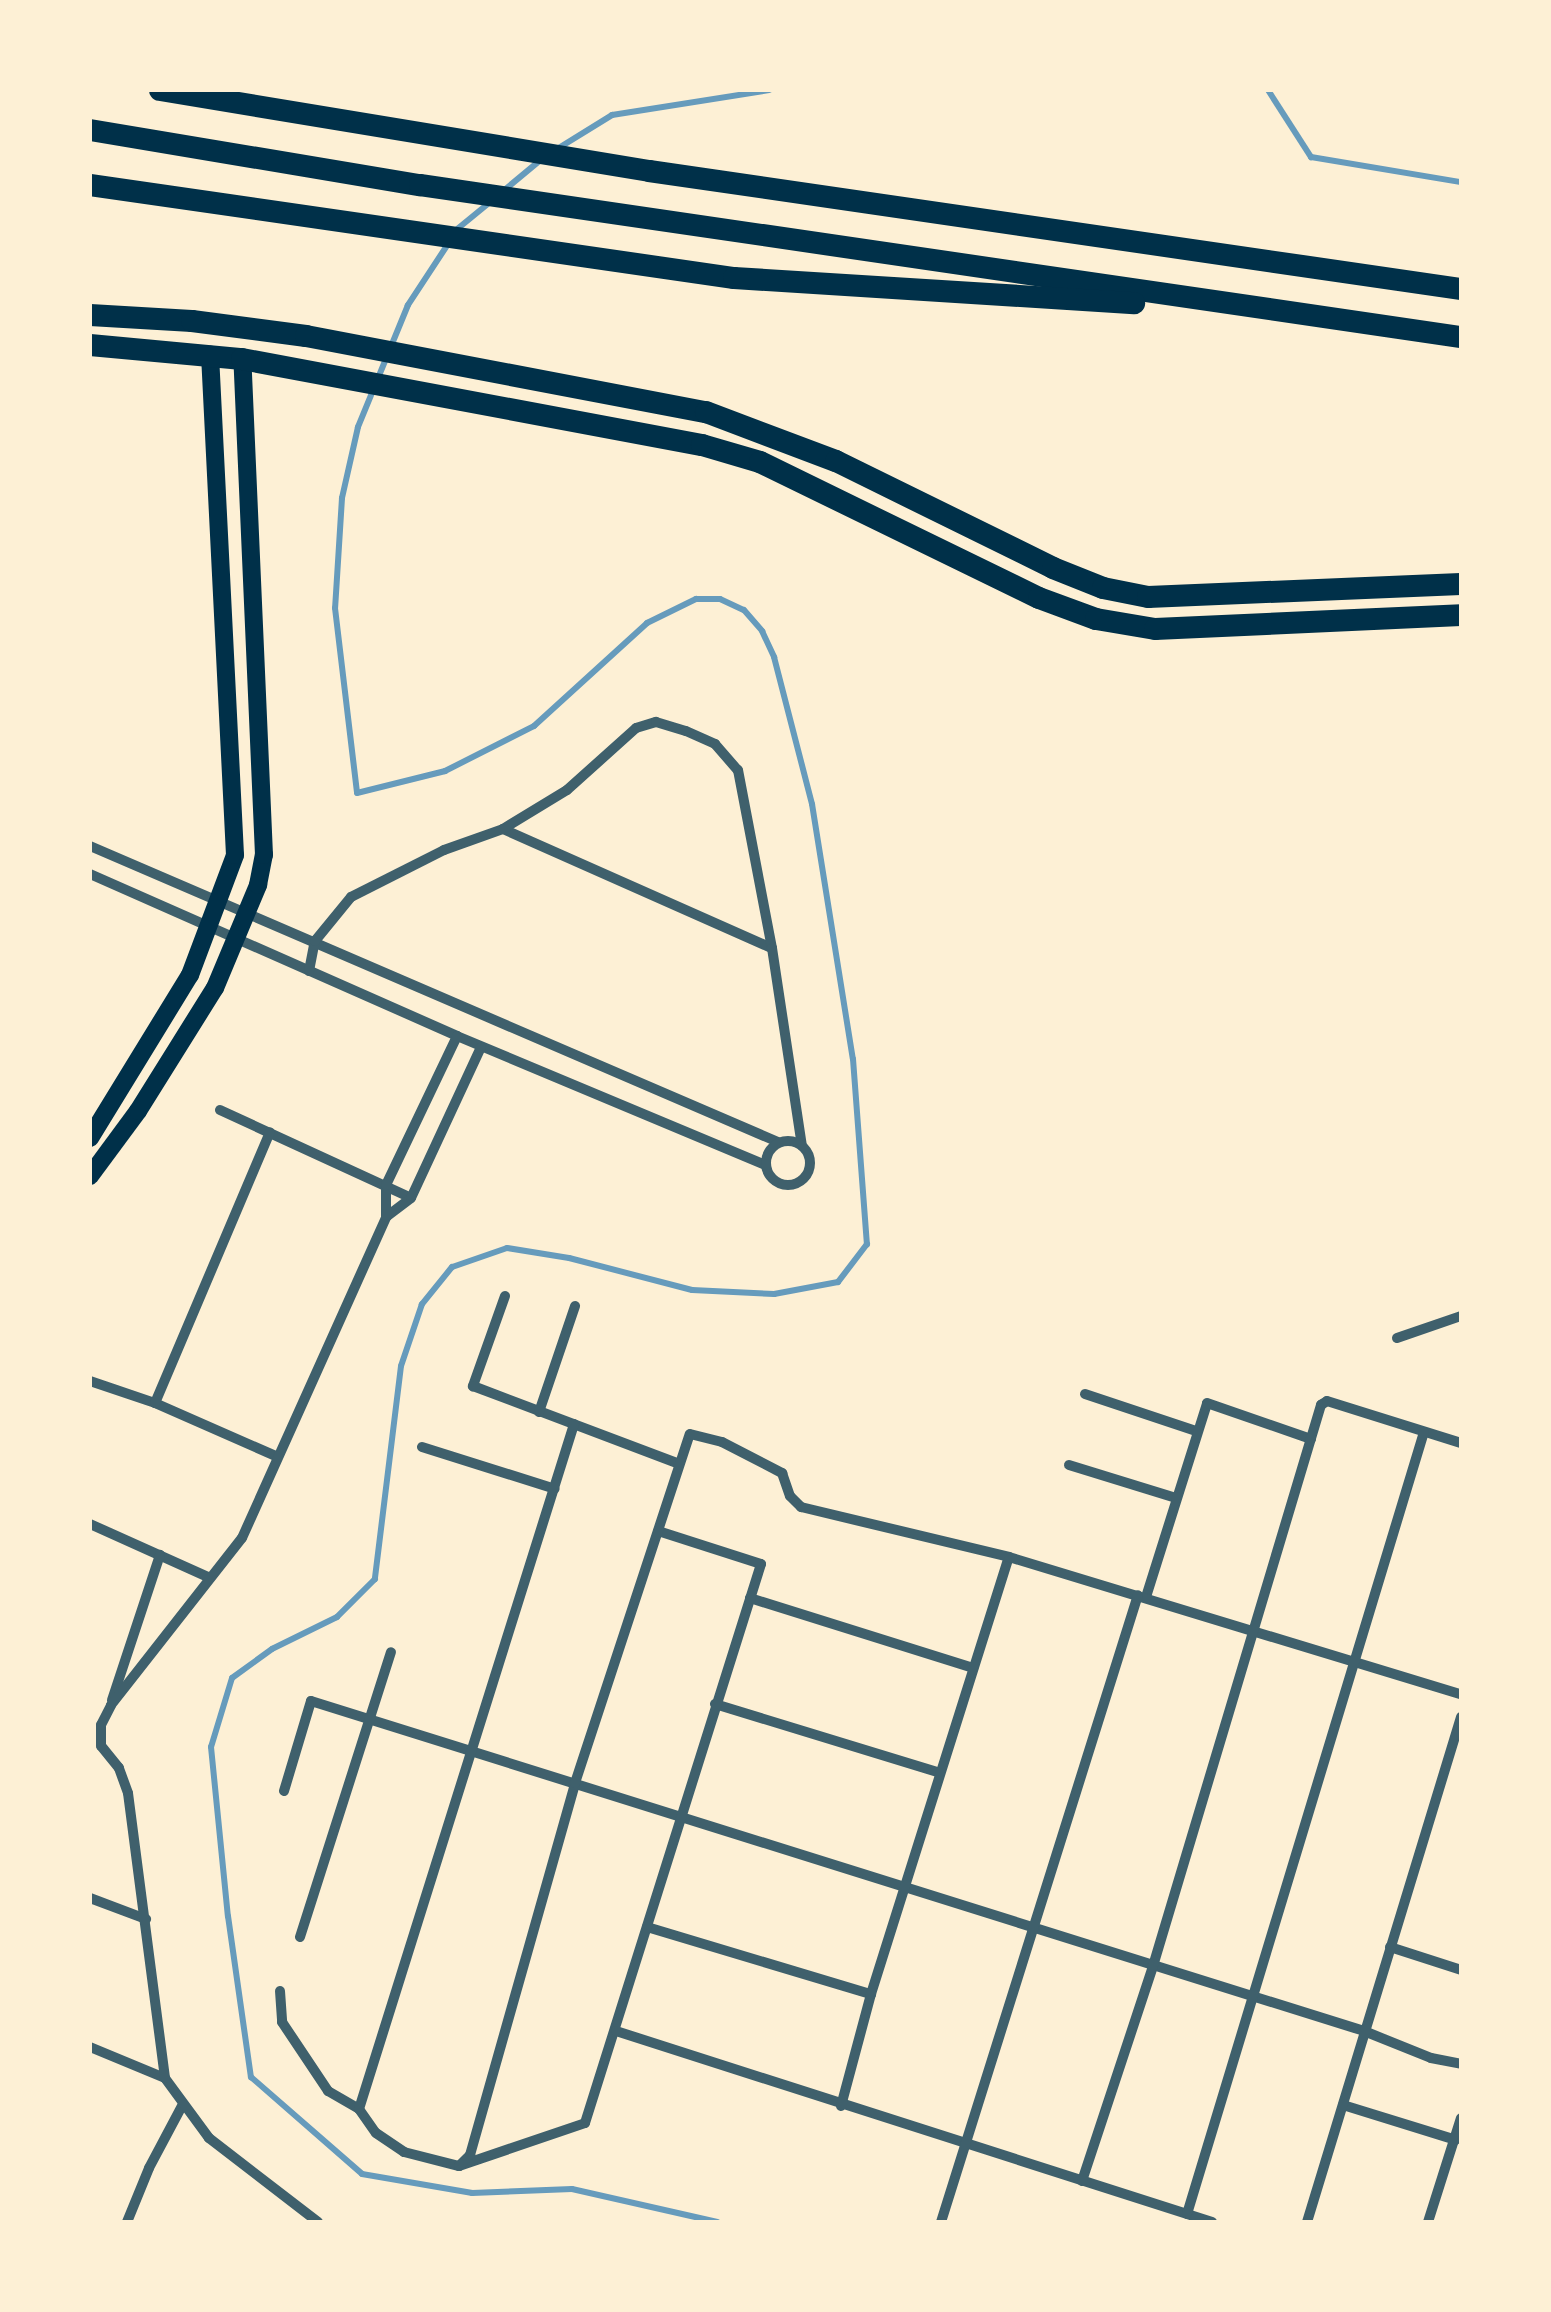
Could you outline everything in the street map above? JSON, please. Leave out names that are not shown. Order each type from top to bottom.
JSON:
[{"type":"highway","points":[[160,90],[648,171],[1461,289]]},
{"type":"highway","points":[[90,130],[598,212],[1461,337]]},
{"type":"highway","points":[[90,184],[555,255],[826,285],[1290,312]]},
{"type":"highway","points":[[90,316],[192,321],[306,336],[706,412],[769,432],[1053,568],[1103,588],[1148,597],[1461,584]]},
{"type":"highway","points":[[90,344],[242,359],[702,445],[760,462],[1039,598],[1096,619],[1155,629],[1461,615]]},
{"type":"main road","points":[[90,1138],[150,1046],[235,855],[210,355]]},
{"type":"main road","points":[[90,1176],[184,1039],[237,939],[264,855],[242,359]]},
{"type":"street","points":[[90,874],[308,972],[765,1165],[777,1183],[798,1182],[810,1165],[802,1146],[772,948],[738,770],[714,744],[686,730],[656,722],[636,728],[567,790],[502,830],[444,850],[351,897],[315,941],[308,972]]},
{"type":"street","points":[[502,830],[772,948]]},
{"type":"street","points":[[90,846],[778,1142],[802,1146]]},
{"type":"street","points":[[318,2222],[209,2138],[164,2078],[128,1793],[120,1768],[95,1744],[111,1706],[242,1538],[386,1217],[386,1185],[457,1036]]},
{"type":"street","points":[[386,1217],[411,1198],[481,1046]]},
{"type":"street","points":[[220,1110],[411,1198]]},
{"type":"street","points":[[155,1403],[270,1132]]},
{"type":"street","points":[[765,1165],[769,1150],[778,1142]]},
{"type":"street","points":[[506,1296],[473,1386],[679,1464]]},
{"type":"street","points":[[539,1412],[575,1306]]},
{"type":"street","points":[[1397,1338],[1461,1316]]},
{"type":"street","points":[[90,1381],[155,1403],[278,1457]]},
{"type":"street","points":[[1085,1394],[1196,1430]]},
{"type":"street","points":[[1082,2181],[1153,1966],[1321,1405],[1327,1402],[1461,1443]]},
{"type":"street","points":[[941,2222],[1033,1929],[1207,1403],[1310,1439]]},
{"type":"street","points":[[359,2109],[468,1749],[574,1424]]},
{"type":"street","points":[[1187,2214],[1424,1432]]},
{"type":"street","points":[[458,2166],[470,2155],[575,1783],[690,1434],[703,1434],[782,1473],[790,1496],[801,1507],[1009,1557],[1461,1694]]},
{"type":"street","points":[[422,1448],[555,1489]]},
{"type":"street","points":[[1069,1465],[1176,1498]]},
{"type":"street","points":[[90,1524],[208,1577]]},
{"type":"street","points":[[280,1991],[282,2022],[328,2091],[359,2109],[376,2134],[404,2152],[458,2166],[585,2123],[761,1564],[658,1531]]},
{"type":"street","points":[[111,1706],[160,1555]]},
{"type":"street","points":[[841,2106],[871,1994],[1009,1557]]},
{"type":"street","points":[[750,1598],[973,1668]]},
{"type":"street","points":[[300,1938],[390,1652]]},
{"type":"street","points":[[284,1791],[311,1701],[1364,2032],[1430,2058],[1461,2064]]},
{"type":"street","points":[[714,1704],[940,1774]]},
{"type":"street","points":[[1307,2222],[1461,1718]]},
{"type":"street","points":[[90,1898],[146,1919]]},
{"type":"street","points":[[647,1927],[871,1994]]},
{"type":"street","points":[[1390,1947],[1461,1970]]},
{"type":"street","points":[[616,2031],[1212,2222]]},
{"type":"street","points":[[90,2047],[164,2078]]},
{"type":"street","points":[[1343,2105],[1456,2140]]},
{"type":"street","points":[[128,2222],[148,2168],[182,2106]]},
{"type":"street","points":[[1428,2222],[1461,2118]]},
{"type":"waterway","points":[[557,149],[612,115],[769,90]]},
{"type":"waterway","points":[[1268,90],[1311,157],[1461,182]]},
{"type":"waterway","points":[[502,192],[543,158]]},
{"type":"waterway","points":[[456,230],[489,203]]},
{"type":"waterway","points":[[450,241],[408,305],[358,427],[342,498],[335,608],[357,793],[445,771],[534,726],[647,623],[696,599],[720,599],[744,610],[762,631],[774,657],[812,804],[853,1059],[867,1244],[838,1282],[774,1294],[692,1290],[569,1258],[507,1248],[452,1267],[422,1304],[401,1366],[375,1579],[337,1617],[272,1649],[232,1678],[211,1747],[228,1916],[251,2077],[362,2174],[472,2193],[572,2189],[717,2222]]}]
